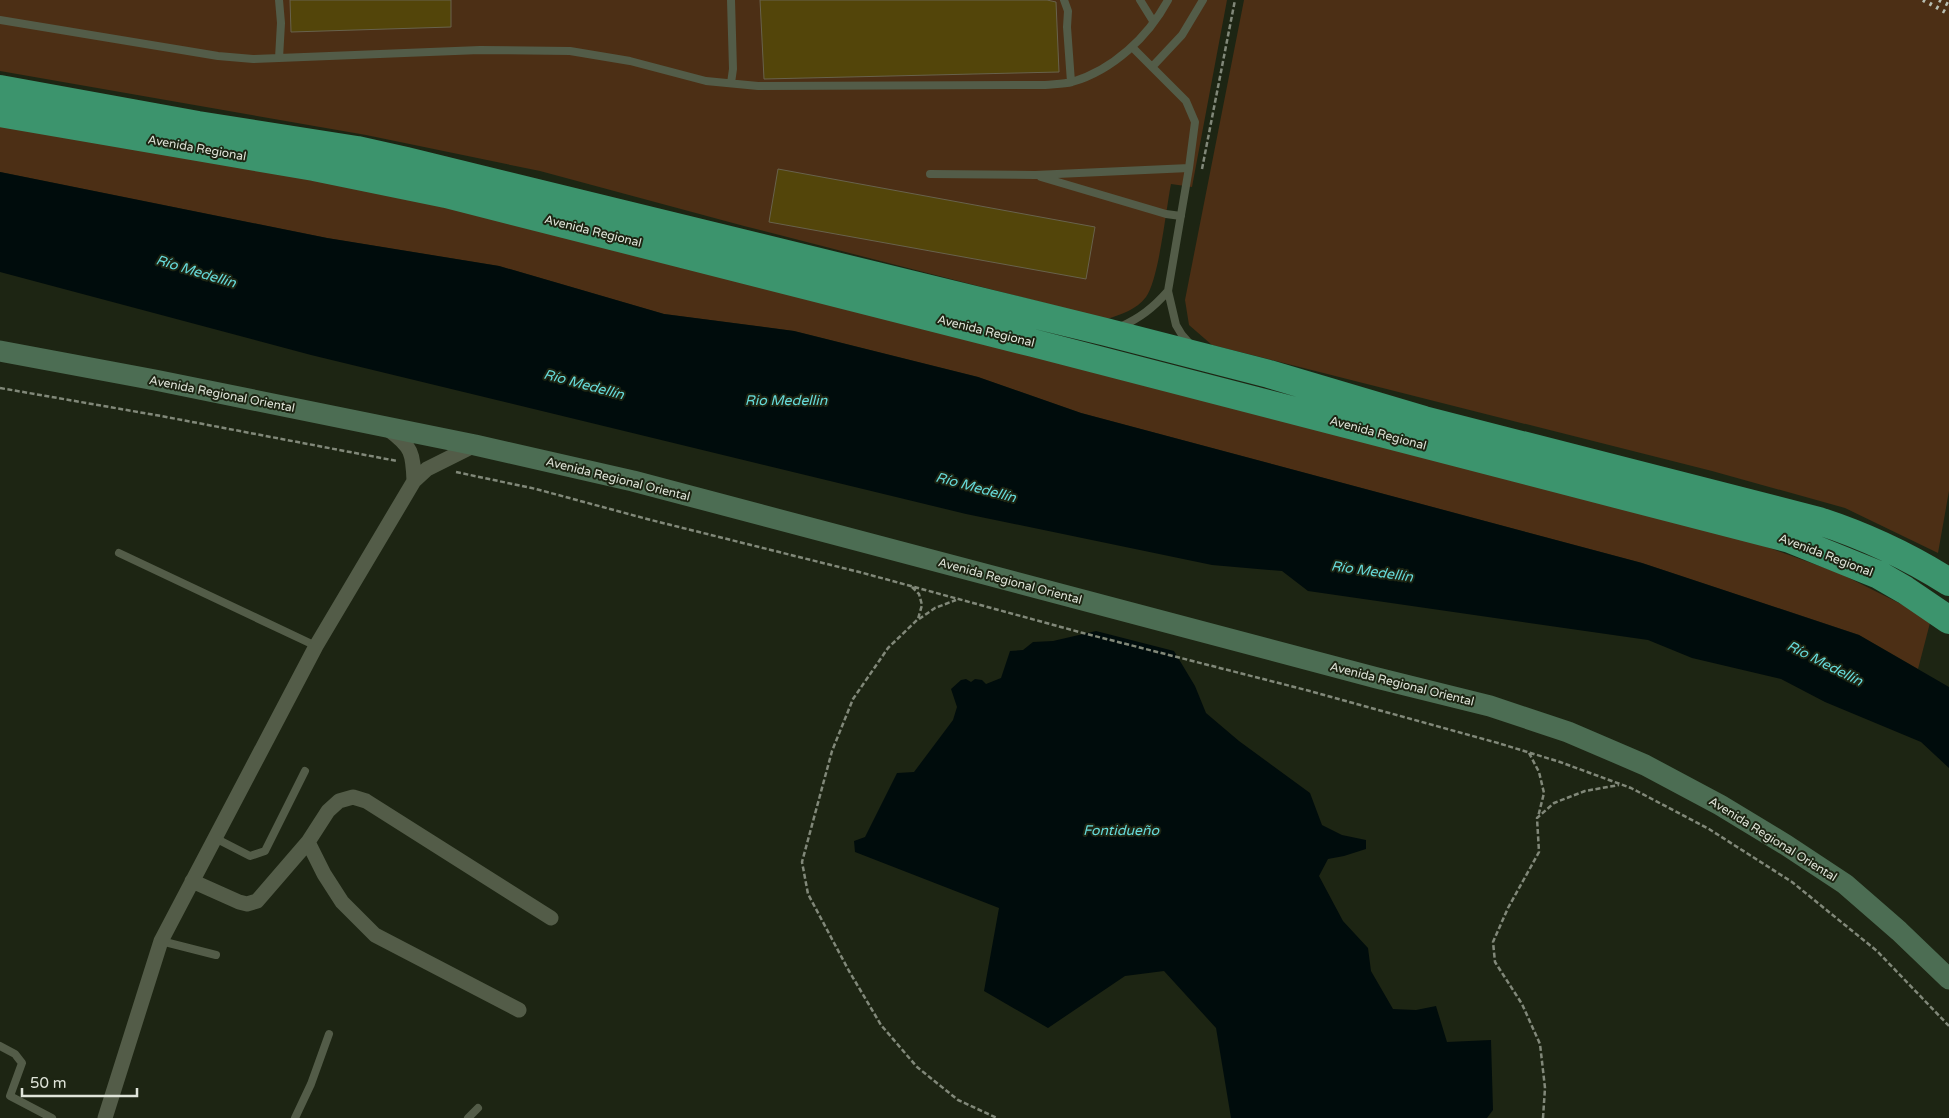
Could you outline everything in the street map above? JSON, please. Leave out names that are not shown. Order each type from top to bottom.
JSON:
[{"type":"highway","name":"Avenida Regional","points":[[0,89],[382,156],[460,173],[667,226],[1202,356],[1424,420],[1819,521],[1850,531],[1883,546],[1944,579]]},
{"type":"highway","name":"Avenida Regional","points":[[0,114],[382,180],[1023,340],[1790,539],[1879,575],[1941,614]]},
{"type":"main road","name":"Avenida Regional Oriental","points":[[0,351],[386,427],[642,484],[1490,706],[1568,732],[1645,765],[1786,845],[1845,884],[1899,931],[1949,979]]},
{"type":"street","points":[[386,427],[405,441],[412,456],[414,481]]},
{"type":"street","points":[[105,1118],[161,941],[316,646],[414,481],[432,466],[475,446]]},
{"type":"street","points":[[192,881],[239,902],[247,904],[257,901],[308,842],[328,811],[339,801],[353,797],[366,801],[551,918]]},
{"type":"street","points":[[308,842],[324,874],[342,902],[375,935],[519,1010]]},
{"type":"lane","points":[[279,0],[281,22],[279,58]]},
{"type":"lane","points":[[731,0],[733,69],[731,83]]},
{"type":"lane","points":[[1064,0],[1068,11],[1067,27],[1071,82]]},
{"type":"lane","points":[[1140,0],[1153,22]]},
{"type":"lane","points":[[0,20],[218,56],[254,59],[480,50],[570,51],[630,61],[706,81],[768,86],[1045,85],[1071,82],[1096,72],[1132,48],[1168,0]]},
{"type":"lane","points":[[1152,67],[1182,34],[1203,0]]},
{"type":"lane","points":[[1132,48],[1186,101],[1195,122],[1168,292],[1176,325],[1182,336],[1202,356]]},
{"type":"lane","points":[[930,174],[1035,175],[1189,168]]},
{"type":"lane","points":[[1035,175],[1166,214],[1180,216]]},
{"type":"lane","points":[[1106,332],[1139,318],[1154,307],[1168,292]]},
{"type":"lane","points":[[119,553],[316,646]]},
{"type":"lane","points":[[215,838],[250,856],[265,851],[306,771]]},
{"type":"lane","points":[[161,941],[216,955]]},
{"type":"lane","points":[[294,1118],[311,1084],[329,1034]]},
{"type":"lane","points":[[0,1046],[15,1054],[22,1063],[10,1096],[52,1118]]},
{"type":"lane","points":[[468,1118],[478,1108]]},
{"type":"path","points":[[1202,170],[1235,0]]},
{"type":"path","points":[[0,388],[161,416],[413,464]]},
{"type":"path","points":[[432,466],[536,489],[647,519],[863,572],[1062,627],[1306,690],[1528,752],[1620,785],[1709,830],[1792,882],[1877,951],[1949,1026]]},
{"type":"path","points":[[911,586],[919,594],[922,605],[918,619]]},
{"type":"path","points":[[958,599],[935,608],[918,619],[888,648],[853,699],[832,751],[802,862],[808,894],[849,971],[881,1025],[917,1067],[951,1095],[997,1118]]},
{"type":"path","points":[[1528,752],[1539,772],[1544,793],[1538,818],[1539,852],[1508,908],[1493,942],[1495,962],[1522,1004],[1540,1044],[1545,1088],[1543,1118]]},
{"type":"path","points":[[1538,818],[1554,803],[1585,792],[1620,785]]},
{"type":"shaded area","points":[[0,0],[1227,0],[1192,187],[1171,184],[1155,275],[1146,297],[1133,308],[1107,319],[744,226],[540,171],[366,135],[0,71]]},
{"type":"shaded area","points":[[1244,0],[1949,0],[1949,491],[1938,553],[1845,508],[1712,471],[1212,345],[1189,325],[1185,300]]},
{"type":"shaded area","points":[[0,123],[271,170],[503,218],[1728,533],[1839,573],[1931,619],[1918,669],[1859,635],[1642,563],[1081,413],[978,377],[794,331],[664,314],[499,266],[327,238],[0,172]]},
{"type":"water","name":"Rio Medellin","points":[[0,172],[327,238],[499,266],[664,314],[794,331],[978,377],[1081,413],[1642,563],[1859,635],[1949,687],[1949,768],[1921,742],[1825,702],[1781,679],[1692,658],[1648,640],[1308,591],[1282,571],[1212,565],[966,514],[311,355],[0,272]]},
{"type":"water","name":"Fontidueño","points":[[1096,631],[1174,651],[1195,686],[1206,713],[1239,741],[1310,793],[1322,825],[1342,835],[1366,840],[1366,849],[1328,859],[1319,876],[1343,921],[1368,948],[1371,971],[1393,1009],[1416,1010],[1436,1006],[1447,1042],[1491,1040],[1493,1110],[1487,1118],[1231,1118],[1216,1028],[1164,971],[1125,976],[1048,1028],[984,991],[999,908],[855,852],[854,841],[865,837],[897,773],[914,772],[953,720],[957,707],[951,689],[961,680],[966,679],[971,682],[975,679],[982,680],[986,684],[1001,678],[1010,651],[1023,650],[1033,642],[1053,641]]},
{"type":"building","points":[[290,0],[451,0],[451,27],[291,32]]},
{"type":"building","points":[[760,0],[1047,0],[1056,2],[1059,72],[764,79]]},
{"type":"building","points":[[778,169],[1095,227],[1086,279],[769,222]]},
{"type":"railway","points":[[1923,0],[1949,14]]},
{"type":"railway","points":[[1939,0],[1949,5]]},
{"type":"water label","name":"Río Medellín","points":[[196,271]]},
{"type":"water label","name":"Río Medellín","points":[[584,384]]},
{"type":"water label","name":"Río Medellín","points":[[976,487]]},
{"type":"water label","name":"Río Medellín","points":[[1372,571]]},
{"type":"water label","name":"Río Medellín","points":[[1825,663]]}]
